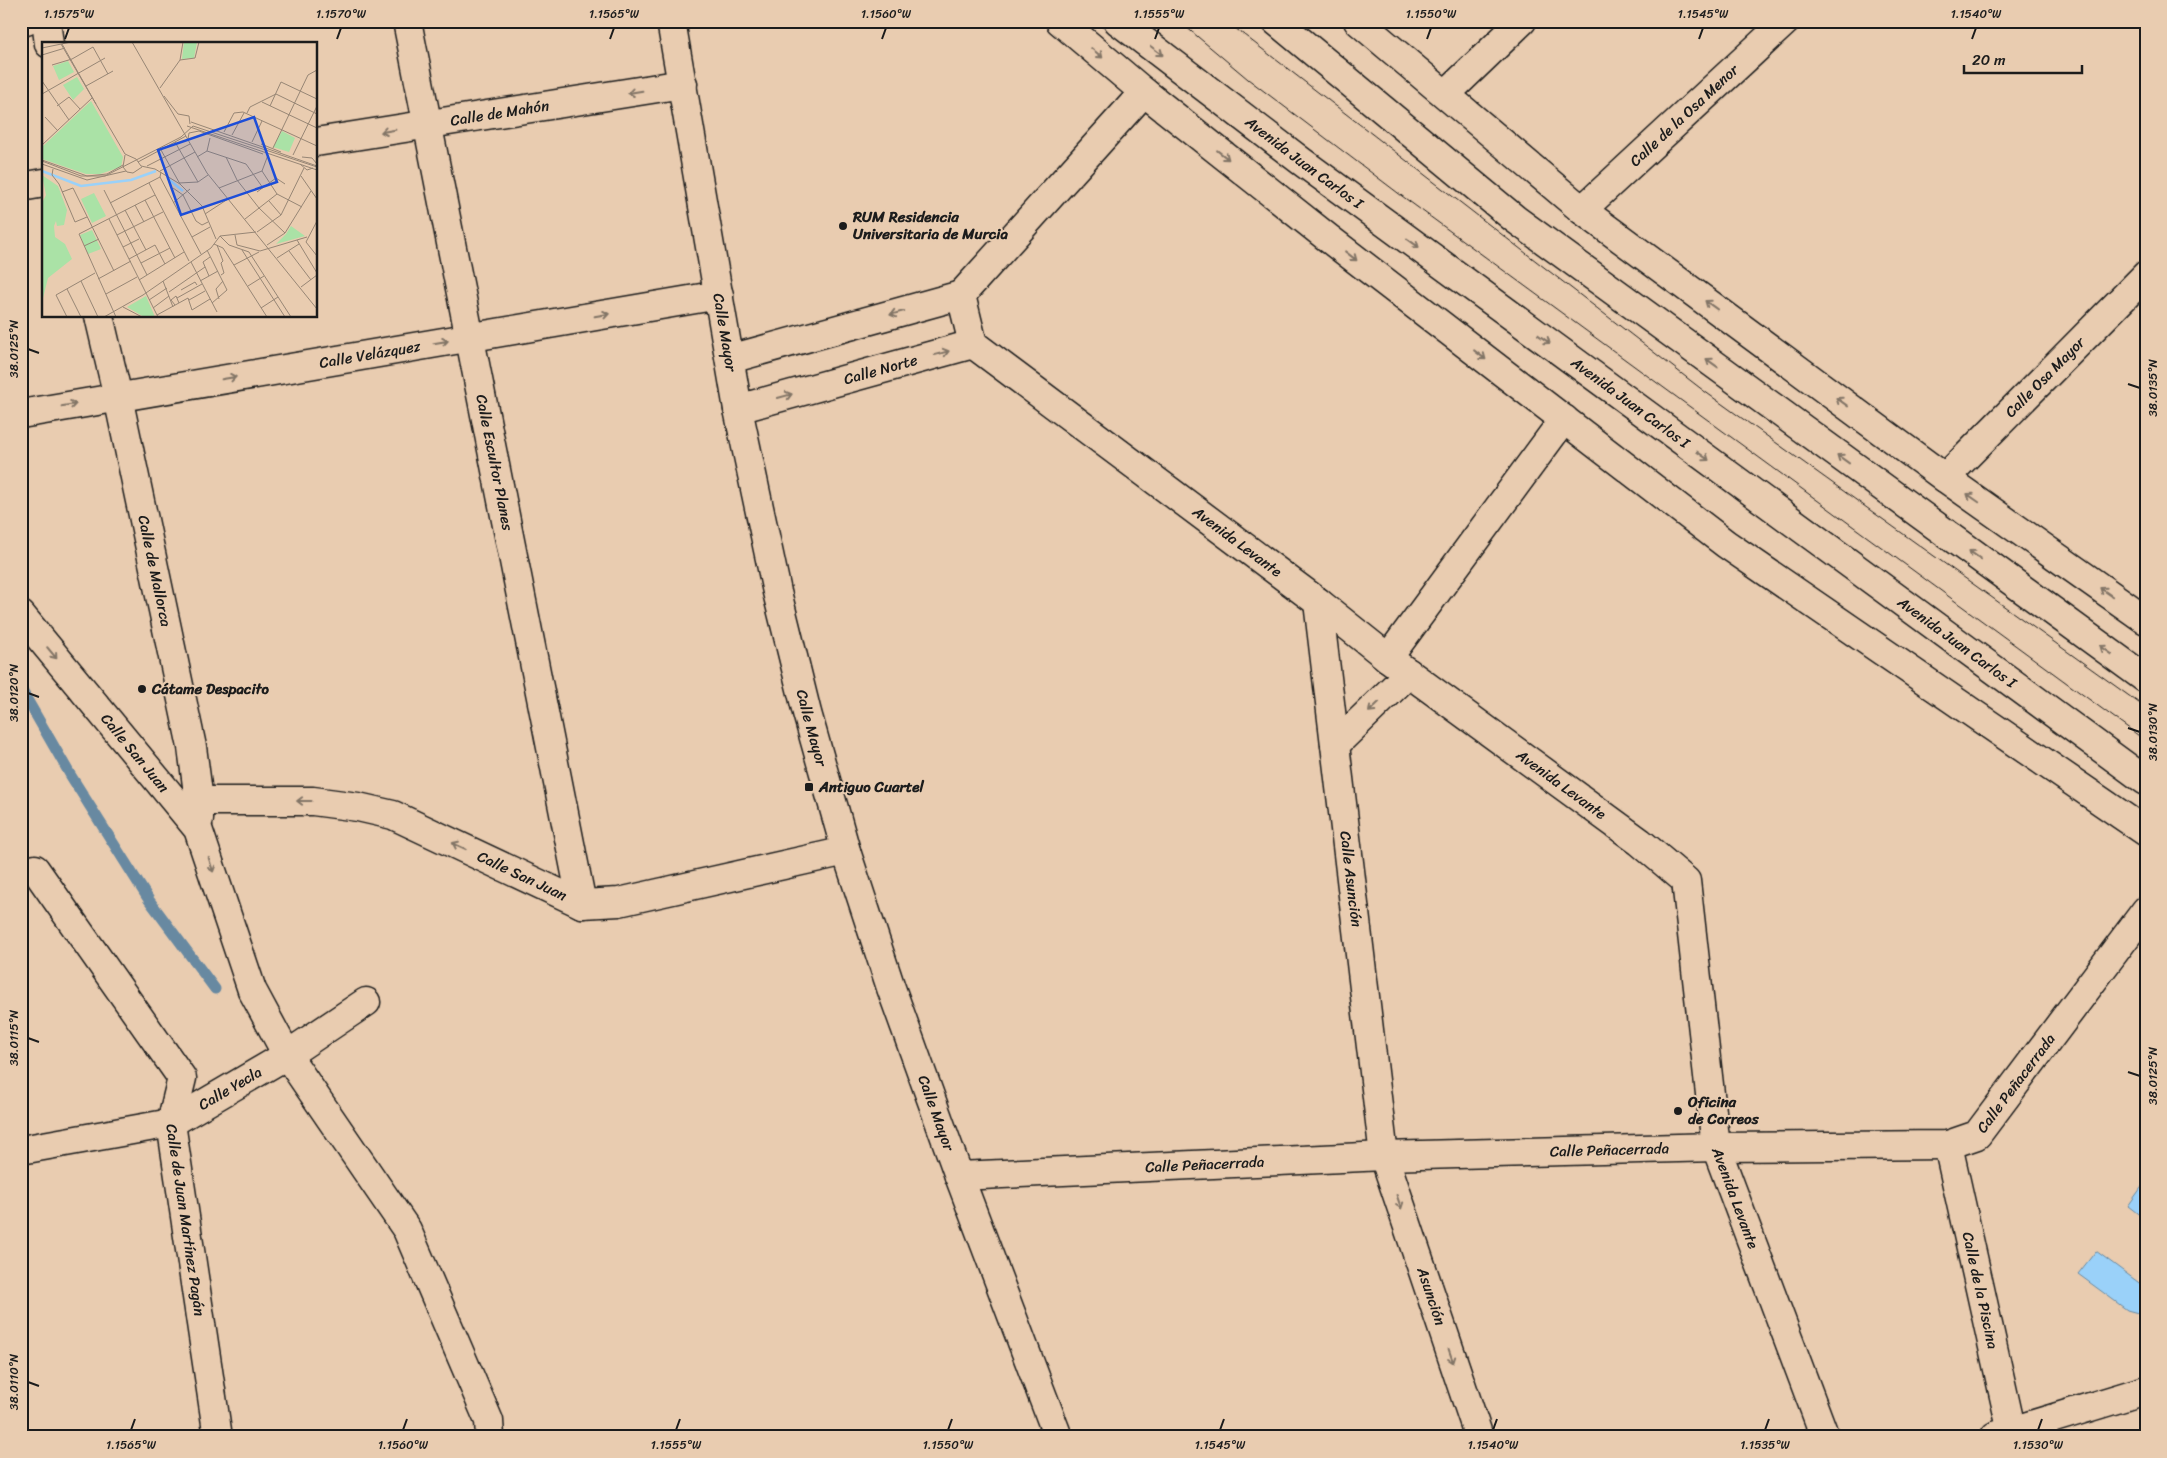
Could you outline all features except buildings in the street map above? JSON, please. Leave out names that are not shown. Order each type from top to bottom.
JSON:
[{"type":"street","points":[[21,22],[26,21]]},
{"type":"street","points":[[46,21],[49,42]]},
{"type":"street","name":"Calle Escultor Planes","points":[[407,21],[582,904]]},
{"type":"street","name":"Calle Mayor","points":[[671,21],[738,409],[790,650],[846,851],[891,988],[959,1176],[1058,1437]]},
{"type":"street","points":[[1060,21],[1144,92],[1328,238],[1726,544],[2146,832]]},
{"type":"street","name":"Avenida Juan Carlos I","points":[[1118,21],[1301,161],[2146,782]]},
{"type":"street","points":[[1276,21],[1514,218],[2146,679]]},
{"type":"street","points":[[1358,21],[1582,210],[1945,478],[2146,620]]},
{"type":"street","points":[[1446,94],[1522,21]]},
{"type":"street","name":"Calle de la Osa Menor","points":[[1582,210],[1786,21]]},
{"type":"street","name":"Calle de Mahón","points":[[318,142],[683,84]]},
{"type":"street","points":[[730,359],[961,295],[1144,92]]},
{"type":"street","points":[[21,187],[42,183]]},
{"type":"street","name":"Calle Osa Mayor","points":[[1945,478],[2146,275]]},
{"type":"street","name":"Calle Velázquez","points":[[21,414],[719,295]]},
{"type":"street","points":[[961,295],[973,344]]},
{"type":"street","name":"Calle de Mallorca","points":[[99,318],[192,747],[199,801],[198,829]]},
{"type":"street","name":"Calle Norte","points":[[738,409],[973,344]]},
{"type":"street","name":"Avenida Levante","points":[[973,344],[1318,602],[1398,665],[1640,842],[1686,881],[1716,1147],[1825,1437]]},
{"type":"street","points":[[1335,746],[1398,665],[1564,420]]},
{"type":"street","name":"Calle Asunción","points":[[1318,602],[1384,1156]]},
{"type":"street","name":"Calle San Juan","points":[[21,615],[198,829],[252,990],[287,1055],[407,1230],[489,1421],[490,1437]]},
{"type":"street","name":"Calle San Juan","points":[[199,801],[313,800],[358,806],[393,815],[582,904],[619,902],[846,851]]},
{"type":"street","name":"Calle de Juan Martínez Pagán","points":[[35,869],[182,1078],[171,1123],[218,1437]]},
{"type":"street","name":"Calle Peñacerrada","points":[[959,1176],[1384,1156],[1716,1147],[1948,1145],[1977,1136],[2146,910]]},
{"type":"street","name":"Calle Yecla","points":[[21,1150],[171,1123],[287,1055],[366,1002]]},
{"type":"street","name":"Calle de la Piscina","points":[[1948,1145],[2006,1435]]},
{"type":"street","name":"Asunción","points":[[1384,1156],[1479,1437]]},
{"type":"street","points":[[2006,1435],[2146,1390]]},
{"type":"water","points":[[2146,1181],[2146,1220],[2128,1206]]},
{"type":"water","points":[[2096,1251],[2146,1288],[2145,1309],[2138,1313],[2127,1310],[2078,1274]]},
{"type":"waterway","points":[[21,689],[71,776],[149,900],[215,989]]},
{"type":"tram line","points":[[1179,21],[1248,79],[1402,196],[2146,741]]},
{"type":"tram line","points":[[1226,21],[1704,391],[2146,708]]},
{"type":"place","name":"RUM Residencia Universitaria de Murcia","points":[[843,226]]},
{"type":"place","name":"Cátame Despacito","points":[[142,689]]},
{"type":"place","name":"Antiguo Cuartel","points":[[809,787]]},
{"type":"place","name":"Oficina de Correos","points":[[1678,1111]]}]
